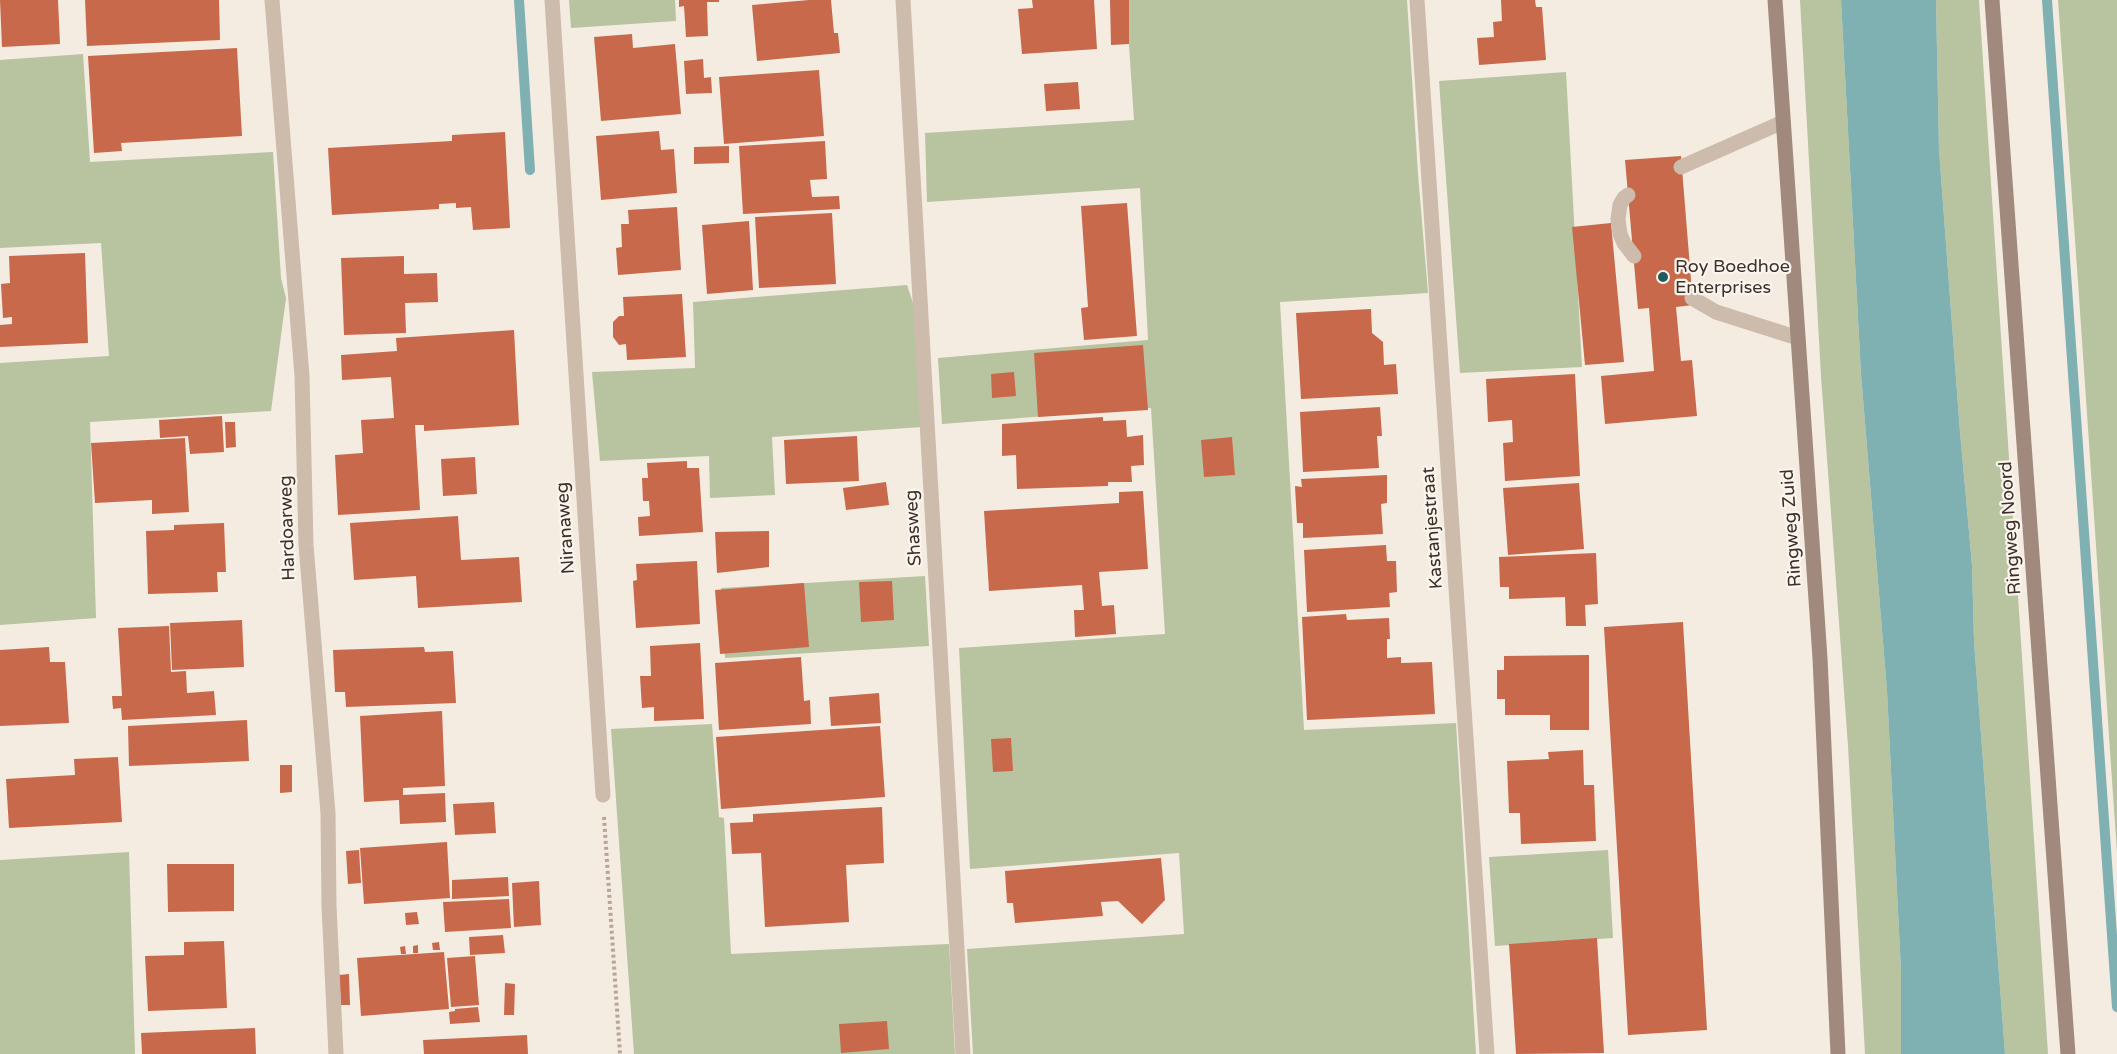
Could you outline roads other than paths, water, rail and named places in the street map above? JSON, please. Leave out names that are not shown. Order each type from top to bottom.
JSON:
[{"type":"street","name":"Hardoarweg","points":[[272,0],[303,376],[306,545],[328,813],[329,906],[336,1054]]},
{"type":"street","name":"Niranaweg","points":[[552,0],[603,795]]},
{"type":"street","name":"Shasweg","points":[[903,0],[963,1054]]},
{"type":"street","name":"Kastanjestraat","points":[[1417,0],[1487,1054]]},
{"type":"street","name":"Ringweg Zuid","points":[[1775,0],[1820,658],[1838,1054]]},
{"type":"street","name":"Ringweg Noord","points":[[1992,0],[2068,1054]]},
{"type":"street","points":[[1681,167],[1783,122]]},
{"type":"street","points":[[1628,195],[1620,205],[1618,219],[1620,234],[1634,256]]},
{"type":"street","points":[[1692,298],[1716,312],[1798,338]]},
{"type":"water","points":[[1841,0],[1936,0],[1939,150],[1972,565],[1974,641],[2005,1054],[1901,1054],[1901,971],[1887,691],[1861,374]]},
{"type":"waterway","points":[[519,0],[530,170]]},
{"type":"waterway","points":[[2047,0],[2117,1007]]},
{"type":"place","name":"Roy Boedhoe Enterprises","points":[[1663,277]]}]
